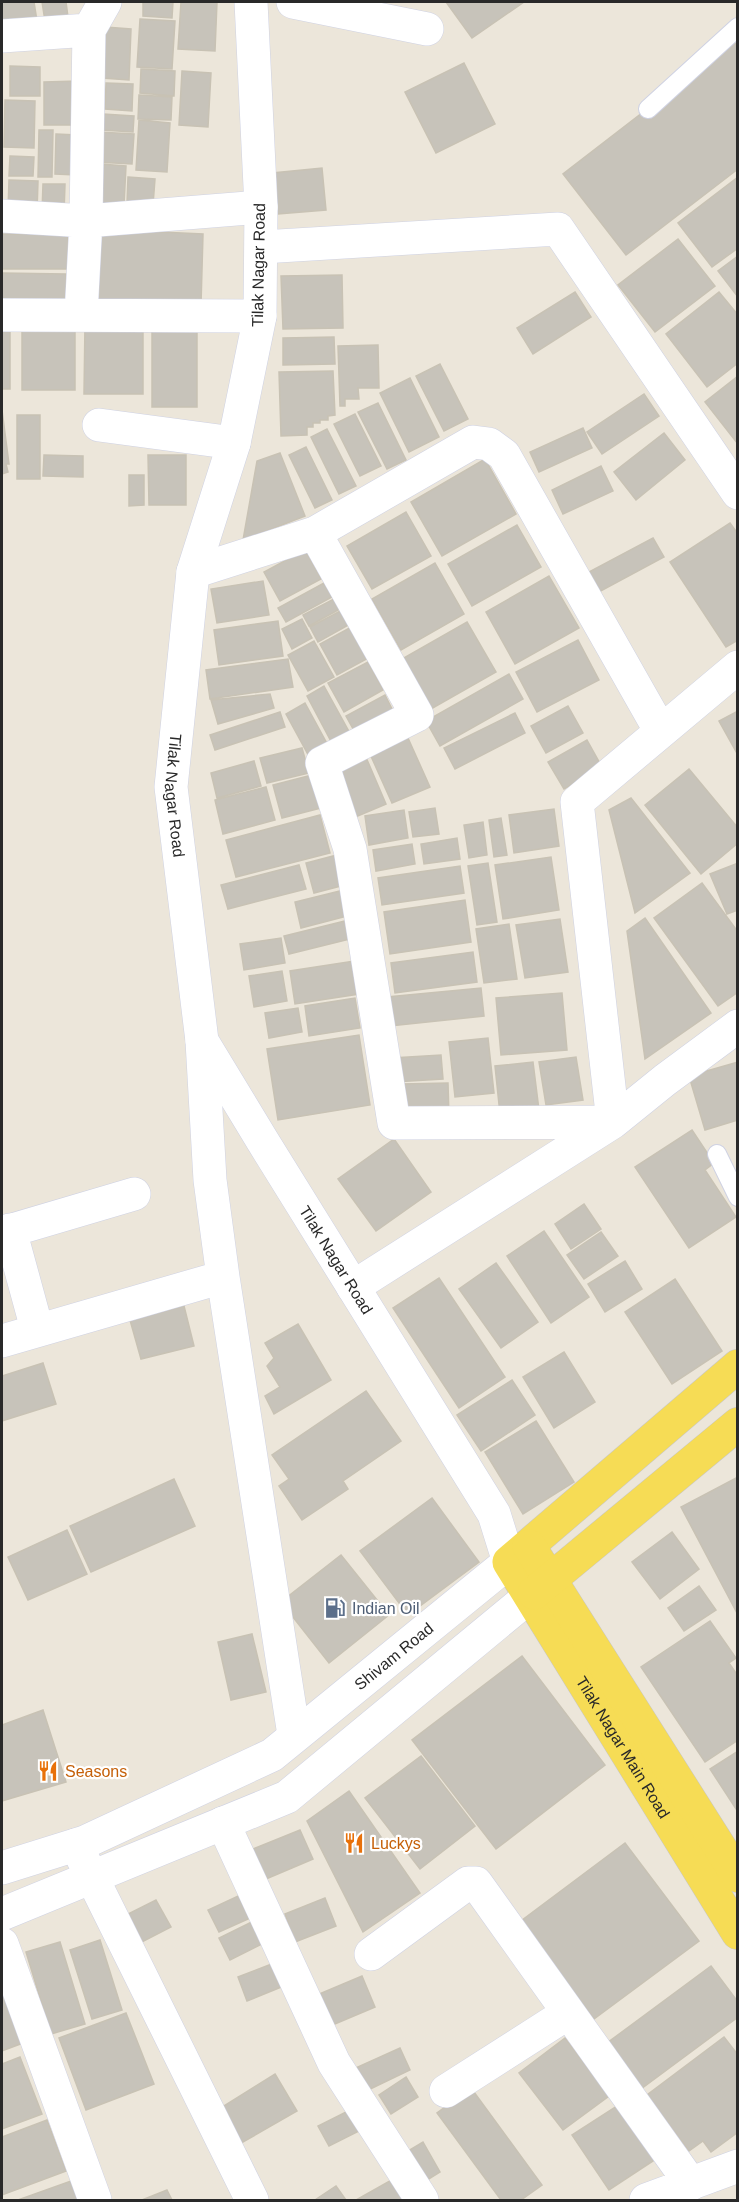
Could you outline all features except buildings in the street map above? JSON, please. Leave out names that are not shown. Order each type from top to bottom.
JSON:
[{"type":"main road","name":"Shivam Road","points":[[519,1554],[738,1366]]},
{"type":"main road","points":[[540,1588],[738,1424]]},
{"type":"main road","name":"Tilak Nagar Main Road","points":[[519,1554],[738,1933]]},
{"type":"main road","name":"Tilak Nagar Main Road","points":[[540,1588],[738,1876]]},
{"type":"street","points":[[81,315],[86,222],[89,30],[105,2]]},
{"type":"street","name":"Tilak Nagar Road","points":[[250,2],[261,207],[260,316],[234,443],[193,572],[171,787],[202,1041],[519,1554]]},
{"type":"street","points":[[293,2],[427,30]]},
{"type":"street","points":[[2,36],[89,30]]},
{"type":"street","points":[[2,216],[86,222],[261,207]]},
{"type":"street","points":[[262,247],[558,229],[738,493]]},
{"type":"street","points":[[2,315],[260,316]]},
{"type":"street","points":[[99,425],[234,443]]},
{"type":"street","points":[[193,572],[315,533],[473,442],[489,444],[504,455],[660,730]]},
{"type":"street","points":[[315,533],[417,715],[322,763],[350,849],[394,1123],[613,1122]]},
{"type":"street","points":[[613,1122],[577,802],[660,730],[738,667]]},
{"type":"street","points":[[353,1287],[613,1122],[664,1080],[738,1026]]},
{"type":"street","points":[[202,1041],[210,1180],[294,1735]]},
{"type":"street","points":[[37,1329],[5,1232],[134,1194]]},
{"type":"street","points":[[2,1341],[223,1277]]},
{"type":"street","name":"Shivam Road","points":[[2,1868],[76,1845],[272,1755],[519,1554]]},
{"type":"street","points":[[2,1914],[287,1797],[540,1588]]},
{"type":"street","points":[[223,1823],[334,2062],[422,2200]]},
{"type":"street","points":[[76,1845],[252,2200]]},
{"type":"street","points":[[371,1954],[468,1883],[476,1883],[692,2184]]},
{"type":"street","points":[[2,1944],[95,2200]]},
{"type":"street","points":[[446,2091],[568,2013]]},
{"type":"street","points":[[646,2200],[738,2166]]},
{"type":"lane","points":[[648,109],[738,27]]},
{"type":"lane","points":[[717,1154],[738,1197]]},
{"type":"place","name":"Indian Oil","points":[[335,1608]]},
{"type":"place","name":"Seasons","points":[[48,1771]]},
{"type":"place","name":"Luckys","points":[[354,1843]]}]
